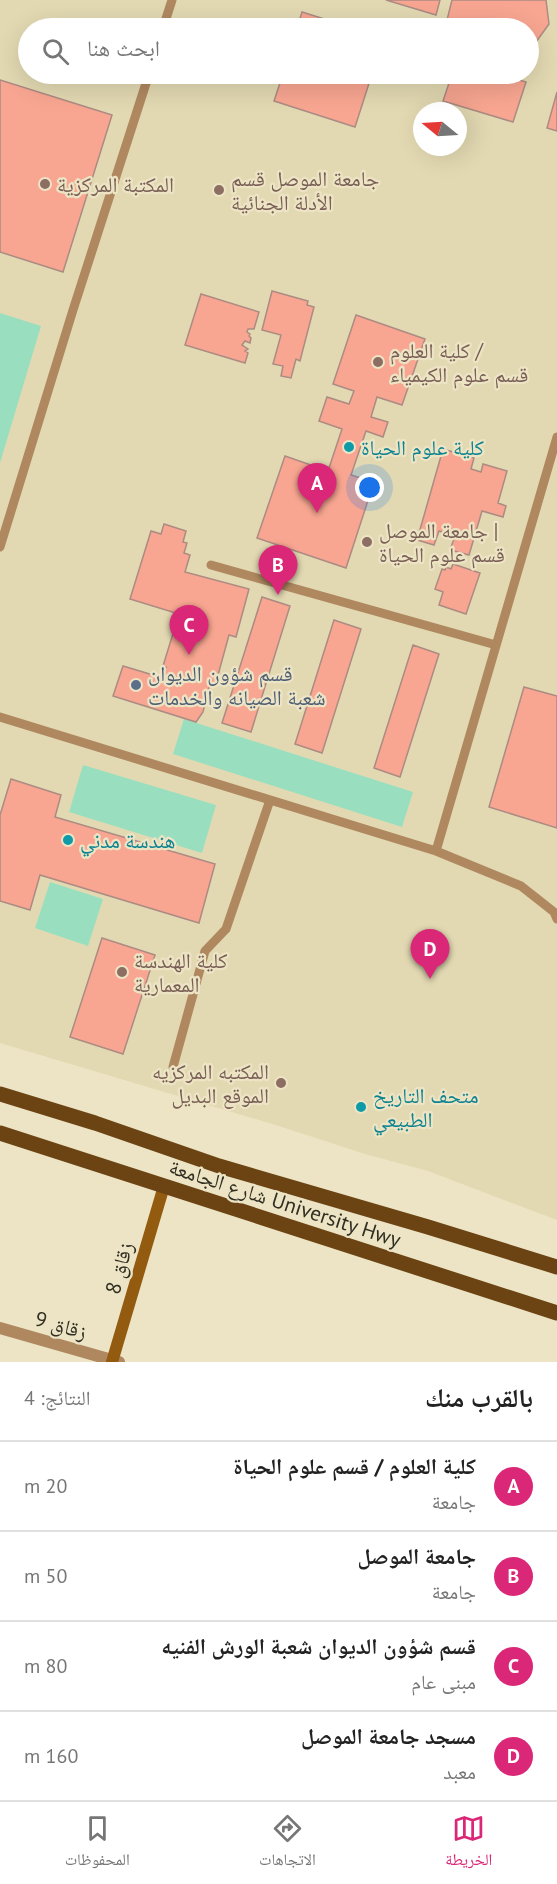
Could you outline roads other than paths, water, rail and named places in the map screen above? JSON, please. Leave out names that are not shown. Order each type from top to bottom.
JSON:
[{"type":"main road","name":"شارع الجامعة University Hwy","points":[[0,1094],[219,1166],[557,1267]]},
{"type":"main road","name":"شارع الجامعة University Hwy","points":[[0,1132],[557,1313]]},
{"type":"main road","points":[[539,1261],[557,1256]]},
{"type":"street","name":"زقاق 8","points":[[114,1361],[164,1185]]},
{"type":"street","name":"زقاق 9","points":[[0,1328],[114,1361]]},
{"type":"lane","points":[[166,18],[172,0]]},
{"type":"lane","points":[[0,547],[146,84]]},
{"type":"lane","points":[[436,850],[557,437]]},
{"type":"lane","points":[[211,566],[496,645]]},
{"type":"lane","points":[[0,717],[436,850],[521,886],[554,912],[557,919]]},
{"type":"lane","points":[[173,1067],[205,951],[226,929],[270,800]]},
{"type":"place","name":"المكتبة المركزية","points":[[45,184]]},
{"type":"place","name":"جامعة الموصل قسم الأدلة الجنائية","points":[[219,190]]},
{"type":"place","name":"كلية العلوم / قسم علوم الكيمياء","points":[[378,362]]},
{"type":"place","name":"كلية علوم الحياة","points":[[349,447]]},
{"type":"place","name":"كلية العلوم / قسم علوم الحياة","points":[[317,513]]},
{"type":"place","name":"جامعة الموصل | قسم علوم الحياة","points":[[367,542]]},
{"type":"place","name":"جامعة الموصل","points":[[278,595]]},
{"type":"place","name":"قسم شؤون الديوان شعبة الورش الفنيه","points":[[189,655]]},
{"type":"place","name":"قسم شؤون الديوان شعبة الصيانه والخدمات","points":[[136,685]]},
{"type":"place","name":"هندسة مدني","points":[[68,840]]},
{"type":"place","name":"كلية الهندسة المعمارية","points":[[122,972]]},
{"type":"place","name":"مسجد جامعة الموصل","points":[[430,979]]},
{"type":"place","name":"المكتبه المركزيه الموقع البديل","points":[[281,1083]]},
{"type":"place","name":"متحف التاريخ الطبيعي","points":[[361,1107]]}]
